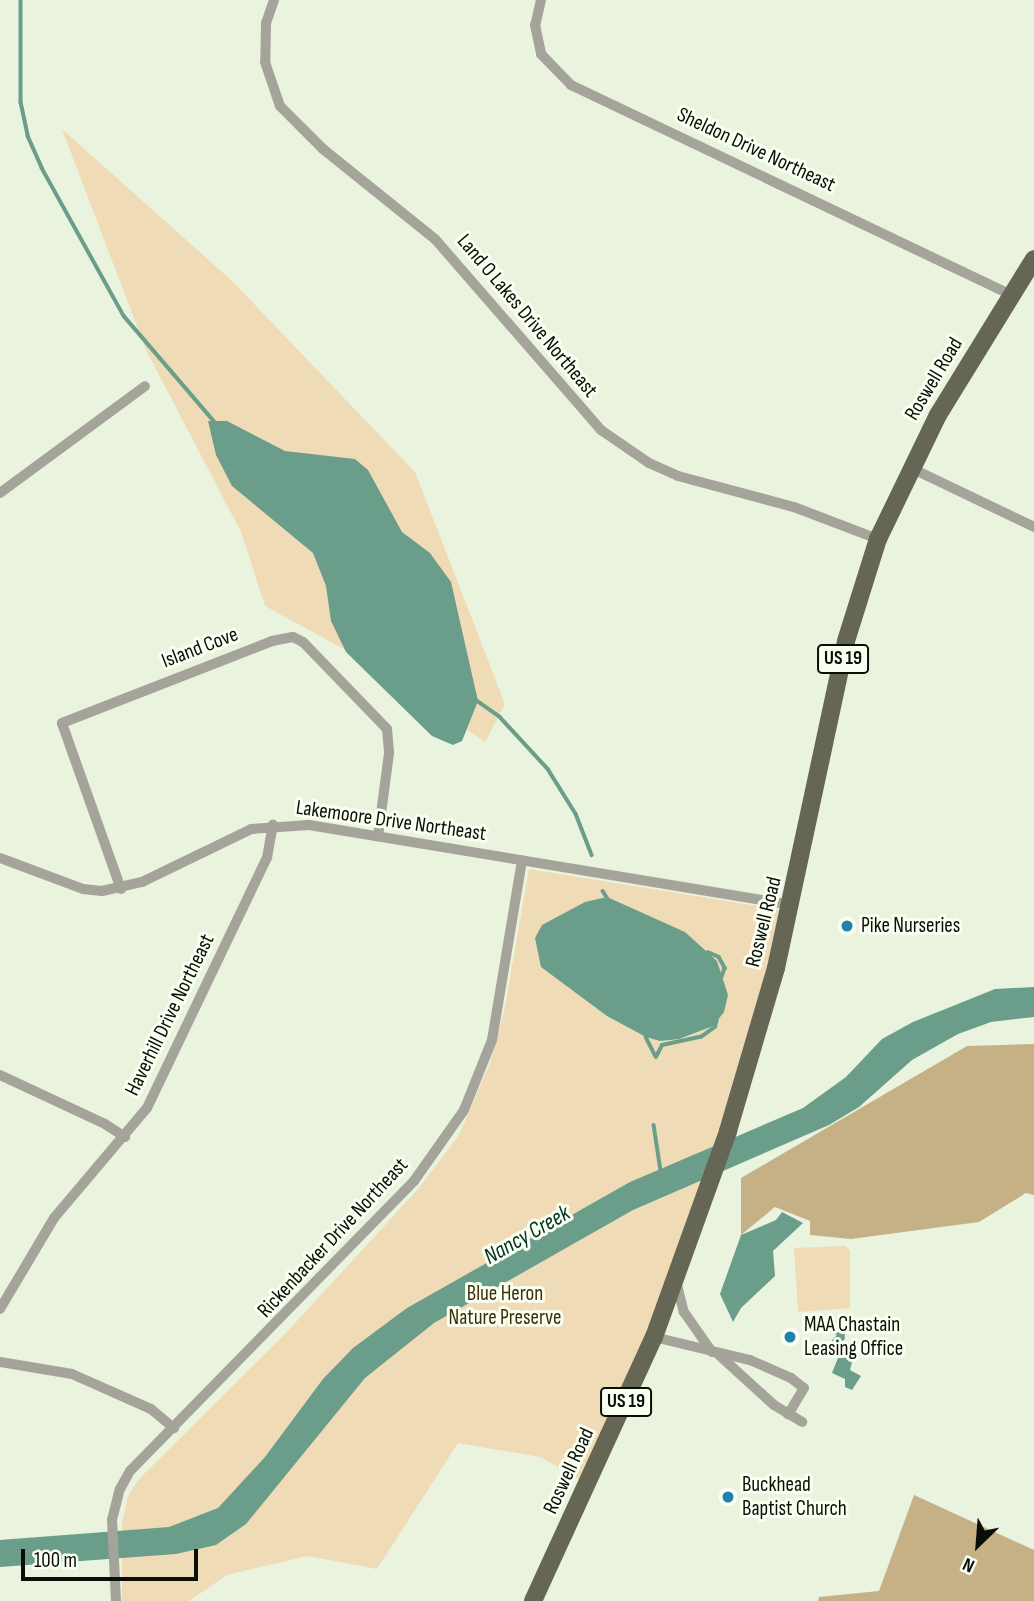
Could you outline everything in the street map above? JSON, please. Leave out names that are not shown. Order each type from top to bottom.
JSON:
[{"type":"main road","name":"Roswell Road","points":[[533,1601],[654,1337],[728,1130],[792,905],[846,641],[878,539],[909,467],[1034,259]]},
{"type":"street","name":"Land O Lakes Drive Northeast","points":[[274,0],[266,23],[265,62],[270,85],[287,115],[435,239],[601,430],[649,463],[678,475],[794,507],[878,539]]},
{"type":"street","name":"Sheldon Drive Northeast","points":[[541,0],[535,25],[541,54],[571,85],[986,279],[1012,295]]},
{"type":"street","points":[[0,494],[145,386]]},
{"type":"street","points":[[909,467],[1034,527]]},
{"type":"street","name":"Island Cove","points":[[121,889],[62,723],[272,641],[293,637],[303,642],[387,729],[389,753],[378,836]]},
{"type":"street","name":"Lakemoore Drive Northeast","points":[[0,858],[83,889],[121,889],[229,837],[273,825],[309,825],[792,905]]},
{"type":"street","name":"Haverhill Drive Northeast","points":[[0,1309],[54,1218],[125,1138],[164,1076],[267,858],[273,825]]},
{"type":"street","name":"Rickenbacker Drive Northeast","points":[[116,1601],[112,1520],[130,1471],[405,1191],[454,1129],[476,1086],[492,1040],[522,860]]},
{"type":"street","points":[[0,1075],[106,1124],[125,1138]]},
{"type":"street","points":[[676,1278],[684,1312],[716,1354],[788,1415],[802,1422]]},
{"type":"street","points":[[654,1337],[750,1360],[804,1388],[788,1415]]},
{"type":"street","points":[[0,1362],[72,1374],[151,1409],[174,1428]]},
{"type":"green space","points":[[62,129],[231,280],[415,472],[505,704],[485,742],[375,666],[265,606],[241,532],[146,350]]},
{"type":"green space","name":"Blue Heron Nature Preserve","points":[[529,869],[782,910],[738,1076],[646,1339],[581,1480],[540,1457],[458,1443],[377,1569],[307,1556],[227,1575],[189,1601],[122,1601],[122,1524],[128,1496],[139,1479],[286,1333],[419,1188],[459,1135],[490,1063],[504,1012]]},
{"type":"green space","points":[[845,1246],[850,1250],[850,1308],[798,1312],[794,1248]]},
{"type":"shaded area","points":[[208,421],[227,421],[285,451],[355,459],[368,470],[402,532],[430,553],[451,582],[478,701],[462,741],[453,745],[432,736],[346,652],[331,621],[326,586],[313,553],[232,486],[216,455]]},
{"type":"shaded area","points":[[607,897],[685,932],[717,961],[728,995],[724,1012],[713,1026],[679,1039],[660,1041],[646,1037],[607,1016],[541,967],[535,938],[542,925],[585,902]]},
{"type":"shaded area","points":[[1034,987],[1034,1017],[991,1022],[958,1034],[912,1060],[859,1107],[829,1125],[633,1210],[434,1323],[365,1378],[246,1524],[216,1545],[176,1554],[0,1567],[0,1540],[169,1527],[218,1508],[265,1457],[323,1379],[353,1348],[407,1308],[630,1182],[803,1108],[846,1077],[882,1039],[913,1022],[995,989]]},
{"type":"shaded area","points":[[1034,1044],[1034,1195],[1026,1193],[979,1222],[851,1239],[810,1235],[810,1221],[775,1207],[741,1235],[741,1178],[967,1046]]},
{"type":"shaded area","points":[[782,1212],[803,1223],[773,1251],[775,1276],[741,1308],[733,1322],[720,1294],[741,1235],[776,1220]]},
{"type":"shaded area","points":[[829,1320],[844,1322],[845,1339],[837,1346],[852,1362],[850,1370],[861,1376],[852,1390],[845,1387],[845,1379],[832,1373],[840,1353],[825,1348],[837,1335],[829,1332]]},
{"type":"shaded area","points":[[914,1495],[1034,1550],[1034,1601],[818,1601],[819,1597],[879,1591]]},
{"type":"waterway","points":[[21,0],[21,102],[28,136],[42,168],[124,316],[215,422]]},
{"type":"waterway","points":[[476,700],[500,717],[548,769],[576,814],[592,855]]},
{"type":"waterway","points":[[603,891],[608,899]]},
{"type":"waterway","points":[[708,952],[719,957],[725,968],[722,977]]},
{"type":"waterway","points":[[656,1057],[662,1045],[701,1037],[715,1027],[717,1018]]},
{"type":"waterway","points":[[646,1037],[656,1057]]},
{"type":"waterway","points":[[654,1125],[661,1171]]},
{"type":"place","name":"Pike Nurseries","points":[[847,926]]},
{"type":"place","name":"MAA Chastain Leasing Office","points":[[790,1337]]},
{"type":"place","name":"Buckhead Baptist Church","points":[[728,1497]]},
{"type":"water label","name":"Nancy Creek","points":[[527,1235]]}]
